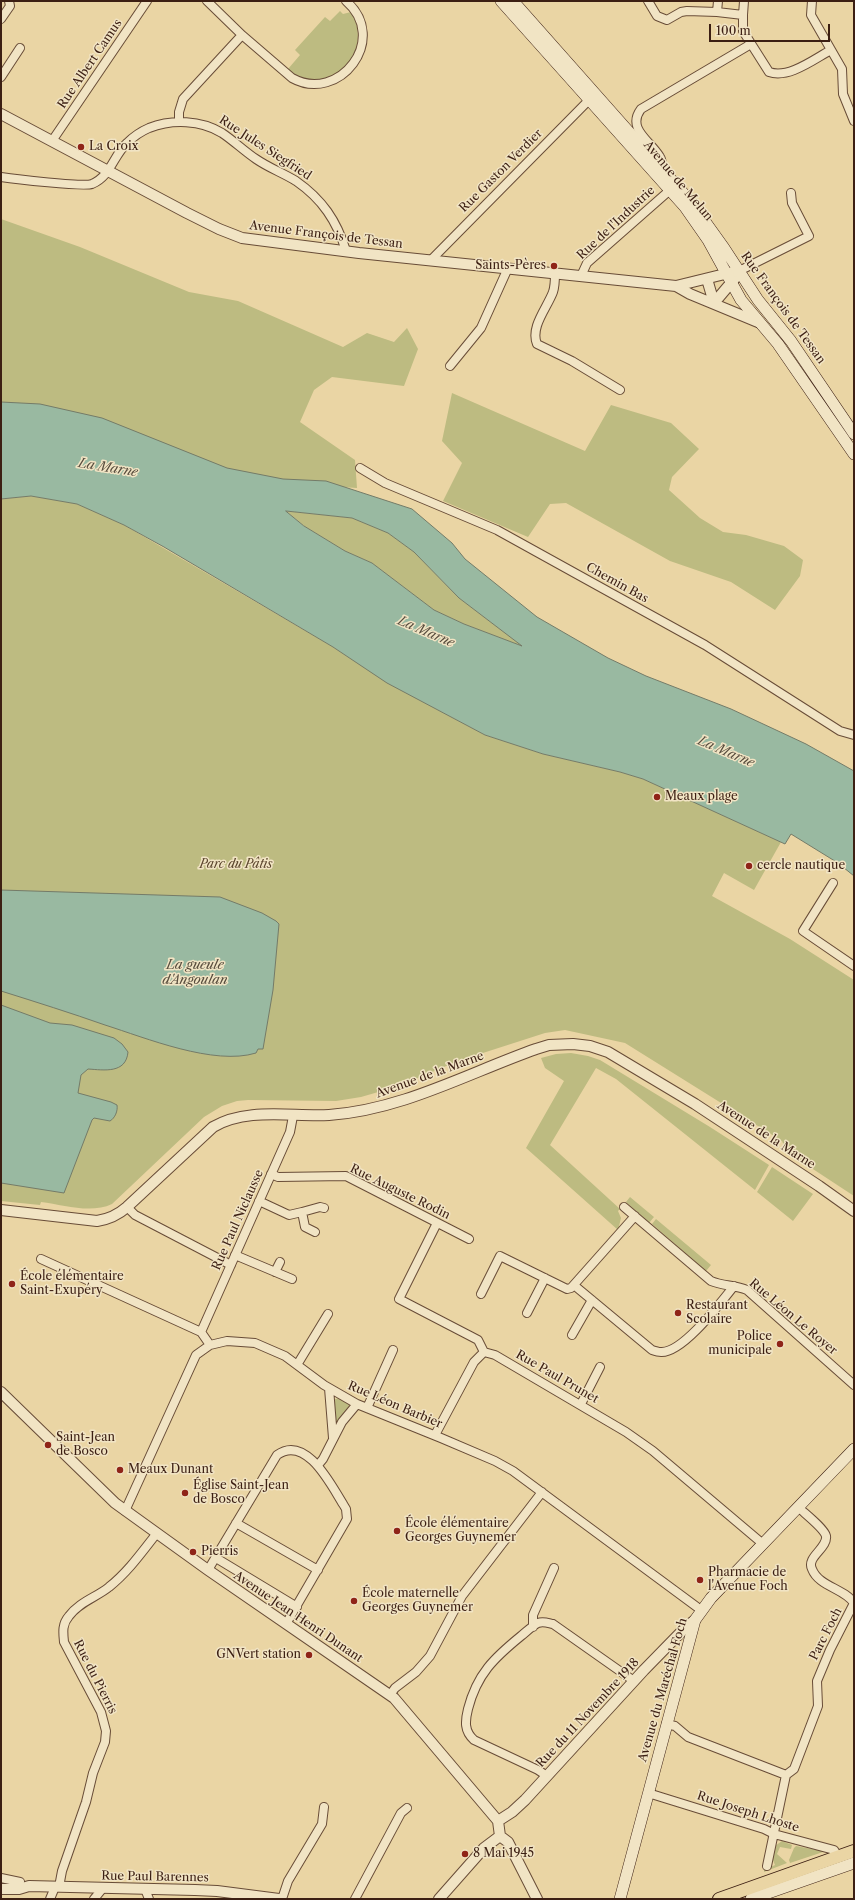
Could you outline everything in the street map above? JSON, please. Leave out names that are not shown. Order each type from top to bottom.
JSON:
[{"type":"main road","name":"Avenue de Melun","points":[[501,1],[686,207],[708,240],[731,284],[760,323],[778,344],[854,454]]},
{"type":"main road","name":"Rue François de Tessan","points":[[513,1],[663,169],[704,219],[758,300],[792,341],[854,434]]},
{"type":"main road","name":"Avenue du Maréchal Foch","points":[[620,1899],[695,1620],[701,1610],[854,1449]]},
{"type":"main road","points":[[719,1899],[854,1851]]},
{"type":"main road","points":[[734,1899],[809,1872],[824,1861]]},
{"type":"main road","points":[[751,1899],[854,1863]]},
{"type":"street","points":[[1,19],[10,6],[10,1]]},
{"type":"street","name":"Rue Albert Camus","points":[[52,141],[147,1]]},
{"type":"street","points":[[207,1],[242,35],[292,78],[299,82],[315,84],[329,81],[348,70],[359,56],[363,35],[360,18],[355,10],[346,1]]},
{"type":"street","points":[[648,1],[657,16],[667,20],[681,12],[687,11],[743,15]]},
{"type":"street","points":[[717,12],[718,1]]},
{"type":"street","points":[[744,1],[743,31],[767,70],[776,74],[794,70],[831,50]]},
{"type":"street","points":[[812,1],[811,15],[842,69],[843,94],[854,121]]},
{"type":"street","points":[[179,122],[179,112],[183,99],[242,35]]},
{"type":"street","points":[[663,169],[661,157],[641,134],[637,127],[637,114],[641,109],[750,44]]},
{"type":"street","points":[[1,77],[20,48]]},
{"type":"street","name":"Rue Gaston Verdier","points":[[431,260],[590,99]]},
{"type":"street","name":"Avenue François de Tessan","points":[[1,114],[187,213],[219,229],[242,238],[346,251],[676,286]]},
{"type":"street","name":"Rue Jules Siegfried","points":[[1,177],[90,185],[105,175],[126,144],[148,128],[167,123],[193,122],[209,126],[222,133],[254,158],[271,169],[295,180],[316,198],[330,214],[339,230],[346,251]]},
{"type":"street","name":"Rue de l'Industrie","points":[[581,276],[587,263],[670,190]]},
{"type":"street","points":[[676,286],[739,271],[809,236],[792,203],[791,193]]},
{"type":"street","points":[[450,366],[481,328],[508,268]]},
{"type":"street","points":[[714,304],[731,284],[739,271]]},
{"type":"street","points":[[555,273],[553,291],[536,328],[534,337],[538,344],[572,360],[620,390]]},
{"type":"street","points":[[708,279],[714,304]]},
{"type":"street","points":[[676,286],[760,323]]},
{"type":"street","name":"Chemin Bas","points":[[360,468],[385,483],[497,530],[704,645],[840,731],[854,735]]},
{"type":"street","points":[[833,883],[803,931],[854,966]]},
{"type":"street","name":"Avenue de la Marne","points":[[1,1210],[97,1221],[111,1218],[127,1207],[213,1127],[225,1120],[244,1116],[293,1116],[354,1113],[375,1109],[422,1093],[536,1049],[561,1044],[590,1046],[608,1052],[694,1104],[819,1186],[854,1211]]},
{"type":"street","name":"Rue Paul Niclausse","points":[[201,1332],[290,1132],[293,1116]]},
{"type":"street","name":"Rue Auguste Rodin","points":[[271,1174],[278,1177],[346,1176],[469,1239]]},
{"type":"street","points":[[259,1201],[289,1215],[320,1207],[324,1208]]},
{"type":"street","points":[[127,1207],[135,1215],[231,1265]]},
{"type":"street","name":"Rue Léon Le Royer","points":[[624,1207],[711,1281],[717,1284],[734,1286],[747,1290],[854,1384]]},
{"type":"street","points":[[302,1212],[305,1228],[315,1232]]},
{"type":"street","points":[[481,1294],[500,1256],[567,1289],[575,1286],[635,1216]]},
{"type":"street","points":[[435,1435],[474,1362],[484,1352],[478,1340],[399,1299],[437,1223]]},
{"type":"street","points":[[235,1254],[292,1279]]},
{"type":"street","points":[[41,1258],[201,1332],[210,1345],[196,1355],[125,1511]]},
{"type":"street","points":[[275,1272],[280,1262]]},
{"type":"street","points":[[528,1313],[545,1278]]},
{"type":"street","points":[[575,1286],[652,1350],[662,1352],[668,1351],[688,1339],[734,1286]]},
{"type":"street","points":[[572,1335],[592,1300]]},
{"type":"street","points":[[297,1365],[328,1314]]},
{"type":"street","name":"Rue Léon Barbier","points":[[210,1345],[236,1340],[255,1343],[285,1356],[329,1388],[357,1404],[495,1461],[513,1471],[701,1610]]},
{"type":"street","points":[[367,1408],[393,1350]]},
{"type":"street","name":"Rue Paul Prunet","points":[[484,1352],[495,1355],[581,1404],[626,1432],[652,1451],[763,1544]]},
{"type":"street","points":[[581,1404],[600,1367]]},
{"type":"street","points":[[329,1388],[333,1438]]},
{"type":"street","name":"Avenue Jean Henri Dunant","points":[[1,1392],[125,1511],[390,1695],[398,1702],[498,1821]]},
{"type":"street","points":[[318,1465],[342,1422],[357,1404]]},
{"type":"street","points":[[208,1570],[273,1460],[282,1452],[293,1450],[310,1458],[318,1465],[343,1504],[347,1514],[345,1524],[286,1624]]},
{"type":"street","points":[[390,1695],[427,1660],[460,1600],[542,1492]]},
{"type":"street","name":"Parc Foch","points":[[786,1775],[794,1770],[818,1706],[817,1680],[830,1650],[854,1603],[850,1597],[822,1581],[810,1567],[812,1561],[825,1542],[826,1536],[821,1529],[798,1508]]},
{"type":"street","points":[[236,1523],[318,1570]]},
{"type":"street","name":"Rue du Pierris","points":[[50,1899],[57,1887],[86,1802],[93,1772],[105,1742],[106,1731],[101,1712],[64,1642],[64,1623],[75,1610],[103,1592],[118,1580],[157,1533]]},
{"type":"street","points":[[216,1558],[296,1607]]},
{"type":"street","points":[[533,1627],[533,1615],[554,1568]]},
{"type":"street","name":"Rue du 11 Novembre 1918","points":[[498,1821],[516,1809],[634,1681],[686,1627],[695,1620]]},
{"type":"street","points":[[547,1776],[538,1770],[474,1740],[469,1736],[465,1725],[471,1699],[482,1674],[499,1655],[533,1627],[544,1622],[553,1624],[634,1681]]},
{"type":"street","points":[[666,1724],[675,1726],[688,1737],[786,1775],[767,1866]]},
{"type":"street","name":"Rue Joseph Lhoste","points":[[648,1793],[764,1828],[774,1834],[834,1850],[838,1856]]},
{"type":"street","points":[[282,1899],[288,1881],[322,1824],[324,1807]]},
{"type":"street","points":[[355,1899],[401,1813],[408,1808]]},
{"type":"street","points":[[498,1821],[500,1836],[508,1842],[538,1899]]},
{"type":"street","points":[[439,1899],[454,1880],[484,1848],[500,1836]]},
{"type":"street","points":[[820,1875],[840,1862],[854,1857]]},
{"type":"street","name":"Rue Paul Barennes","points":[[1,1878],[25,1884]]},
{"type":"street","points":[[433,1899],[446,1884],[454,1880]]},
{"type":"street","name":"Rue Paul Barennes","points":[[1,1882],[57,1887],[217,1891],[279,1899]]},
{"type":"street","name":"Rue Paul Barennes","points":[[1,1889],[19,1889],[25,1884]]},
{"type":"street","points":[[94,1899],[103,1888]]},
{"type":"street","points":[[145,1889],[149,1899]]},
{"type":"green space","points":[[340,11],[343,14],[351,12],[357,28],[357,44],[352,58],[343,69],[331,77],[317,80],[302,78],[288,69],[300,55],[295,50],[325,17],[330,21]]},
{"type":"green space","points":[[1,219],[80,247],[189,292],[238,301],[343,347],[367,333],[394,342],[407,328],[418,349],[404,386],[332,377],[314,390],[300,422],[355,460],[357,488],[311,485],[241,475],[1,410]]},
{"type":"green space","points":[[452,393],[585,451],[611,405],[671,423],[699,449],[672,477],[669,490],[700,518],[723,532],[746,535],[784,546],[803,560],[800,576],[775,610],[731,582],[670,561],[566,503],[550,504],[528,537],[443,501],[462,463],[442,441]]},
{"type":"green space","name":"Parc du Pâtis","points":[[31,496],[77,504],[124,525],[333,647],[388,683],[485,735],[543,754],[620,772],[643,779],[781,842],[754,890],[724,873],[712,896],[790,939],[854,980],[854,1196],[787,1152],[782,1141],[625,1043],[565,1030],[545,1033],[458,1061],[399,1086],[361,1097],[336,1101],[248,1100],[237,1101],[222,1106],[204,1117],[112,1204],[104,1207],[86,1209],[41,1202],[40,1205],[1,1201],[1,499]]},
{"type":"green space","points":[[286,511],[352,518],[388,533],[414,552],[459,598],[524,647],[464,624],[434,610],[372,563],[345,551],[304,526]]},
{"type":"green space","points":[[571,1053],[600,1060],[769,1165],[755,1190],[616,1079],[596,1068],[550,1145],[620,1209],[618,1211],[621,1218],[618,1230],[526,1148],[564,1081],[545,1068],[541,1058],[556,1054]]},
{"type":"green space","points":[[772,1167],[813,1194],[793,1221],[757,1192]]},
{"type":"green space","points":[[630,1197],[654,1217],[649,1223],[626,1202]]},
{"type":"green space","points":[[656,1219],[711,1265],[706,1271],[652,1224]]},
{"type":"green space","points":[[338,1398],[350,1404],[338,1420],[335,1427],[333,1400]]},
{"type":"green space","points":[[782,1841],[792,1845],[791,1849],[780,1847],[777,1854],[787,1863],[764,1872],[764,1870],[775,1865],[772,1858],[775,1846]]},
{"type":"green space","points":[[796,1846],[823,1852],[790,1863],[789,1860]]},
{"type":"water","name":"La Marne","points":[[1,402],[40,404],[102,418],[227,468],[283,479],[326,481],[412,509],[452,543],[465,559],[537,617],[608,658],[646,676],[731,709],[806,744],[854,771],[854,876],[838,863],[791,834],[785,844],[643,779],[620,772],[543,754],[485,735],[387,683],[333,647],[164,547],[124,525],[77,504],[31,496],[1,499]],"holes":[[[286,511],[352,518],[388,533],[414,552],[459,598],[522,646],[464,624],[434,610],[372,563],[345,551],[304,526]]]},
{"type":"water","name":"La gueule d'Angoulan","points":[[1,890],[220,897],[262,913],[276,921],[279,924],[273,990],[263,1049],[258,1049],[256,1053],[239,1056],[220,1056],[180,1049],[1,991]]},
{"type":"water","points":[[1,1005],[50,1023],[72,1025],[114,1038],[122,1044],[128,1052],[123,1064],[119,1067],[107,1070],[88,1069],[81,1075],[78,1093],[111,1102],[117,1105],[117,1112],[110,1121],[94,1118],[92,1120],[64,1193],[1,1183]]},
{"type":"place","name":"La Croix","points":[[81,147]]},
{"type":"place","name":"Saints-Pères","points":[[554,266]]},
{"type":"place","name":"Meaux plage","points":[[657,797]]},
{"type":"place","name":"cercle nautique","points":[[749,866]]},
{"type":"place","name":"École élémentaire Saint-Exupéry","points":[[12,1284]]},
{"type":"place","name":"Restaurant Scolaire","points":[[678,1313]]},
{"type":"place","name":"Police municipale","points":[[780,1344]]},
{"type":"place","name":"Saint-Jean de Bosco","points":[[48,1445]]},
{"type":"place","name":"Meaux Dunant","points":[[120,1470]]},
{"type":"place","name":"Église Saint-Jean de Bosco","points":[[185,1493]]},
{"type":"place","name":"École élémentaire Georges Guynemer","points":[[397,1531]]},
{"type":"place","name":"Pierris","points":[[193,1552]]},
{"type":"place","name":"Pharmacie de l'Avenue Foch","points":[[700,1580]]},
{"type":"place","name":"École maternelle Georges Guynemer","points":[[354,1601]]},
{"type":"place","name":"GNVert station","points":[[309,1655]]},
{"type":"place","name":"8 Mai 1945","points":[[465,1854]]}]
